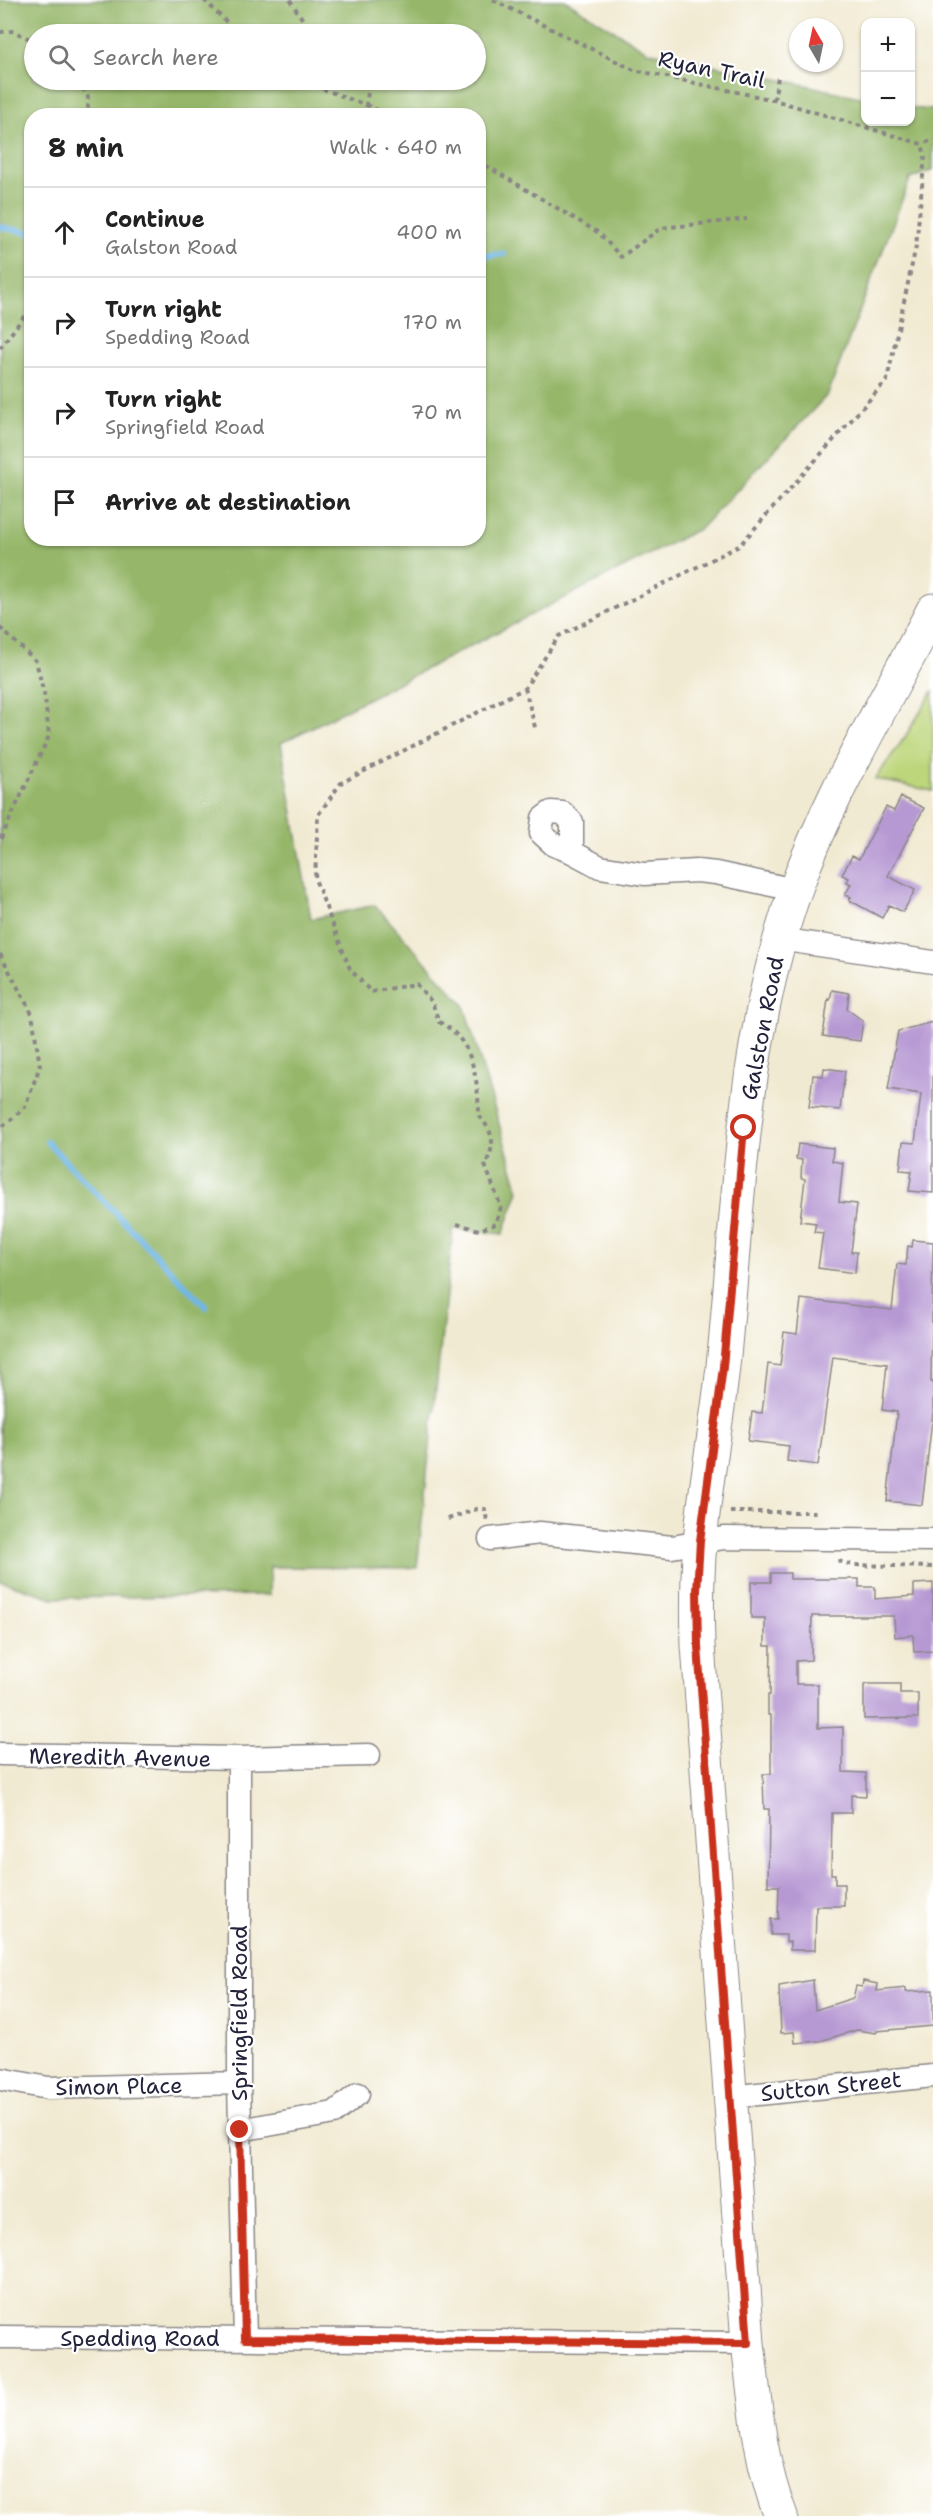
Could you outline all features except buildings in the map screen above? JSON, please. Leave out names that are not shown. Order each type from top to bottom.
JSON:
[{"type":"main road","name":"Galston Road","points":[[782,2516],[768,2473],[757,2425],[748,2343],[698,1646],[697,1591],[700,1541],[723,1367],[750,1078],[769,978],[795,890],[816,836],[849,765],[933,610]]},
{"type":"street","points":[[572,852],[600,867],[644,874],[697,871],[716,873],[795,890]]},
{"type":"street","points":[[779,939],[933,962]]},
{"type":"street","points":[[490,1539],[540,1533],[672,1547],[724,1538],[933,1539]]},
{"type":"street","name":"Meredith Avenue","points":[[0,1754],[240,1758],[369,1755]]},
{"type":"street","name":"Springfield Road","points":[[240,1758],[239,2083],[245,2339]]},
{"type":"street","name":"Sutton Street","points":[[729,2097],[933,2076]]},
{"type":"street","name":"Simon Place","points":[[0,2079],[48,2088],[239,2083]]},
{"type":"street","points":[[240,2130],[334,2113],[358,2094]]},
{"type":"street","name":"Spedding Road","points":[[0,2337],[748,2343]]},
{"type":"path","points":[[204,0],[229,24]]},
{"type":"path","points":[[291,0],[306,24]]},
{"type":"path","name":"Ryan Trail","points":[[493,0],[634,70],[774,100],[922,144]]},
{"type":"path","points":[[0,32],[13,31],[24,36]]},
{"type":"path","points":[[774,100],[778,77]]},
{"type":"path","points":[[84,90],[88,97],[88,108]]},
{"type":"path","points":[[325,90],[373,108]]},
{"type":"path","points":[[366,105],[368,90]]},
{"type":"path","points":[[457,1224],[479,1230],[496,1224],[501,1207],[485,1165],[493,1151],[490,1129],[479,1116],[478,1088],[469,1053],[454,1029],[439,1022],[432,1002],[416,984],[371,992],[350,969],[315,879],[318,814],[340,783],[525,688],[559,636],[739,546],[887,380],[916,246],[925,156],[922,144],[933,140]]},
{"type":"path","points":[[486,166],[599,233],[621,257],[661,228],[747,219]]},
{"type":"path","points":[[0,348],[24,316]]},
{"type":"path","points":[[0,628],[36,661],[45,698],[48,736],[0,840]]},
{"type":"path","points":[[525,688],[536,730]]},
{"type":"path","points":[[0,954],[32,1014],[40,1066],[25,1107],[0,1129]]},
{"type":"path","points":[[448,1519],[477,1509],[485,1509],[490,1539]]},
{"type":"path","points":[[727,1514],[731,1511],[817,1512]]},
{"type":"green space","points":[[0,0],[565,0],[647,51],[861,97],[861,126],[915,126],[915,108],[933,110],[933,170],[910,179],[828,394],[701,528],[281,743],[311,919],[375,905],[464,1005],[519,1191],[503,1234],[453,1229],[417,1568],[270,1567],[269,1595],[53,1598],[0,1581]]},
{"type":"green space","points":[[933,691],[933,791],[875,779],[905,737]]},
{"type":"waterway","points":[[0,227],[24,232]]},
{"type":"waterway","points":[[486,255],[504,254]]},
{"type":"waterway","points":[[47,1142],[206,1307]]},
{"type":"route","points":[[240,2130],[245,2339],[748,2343],[698,1646],[697,1591],[700,1541],[723,1367],[744,1128]]}]
